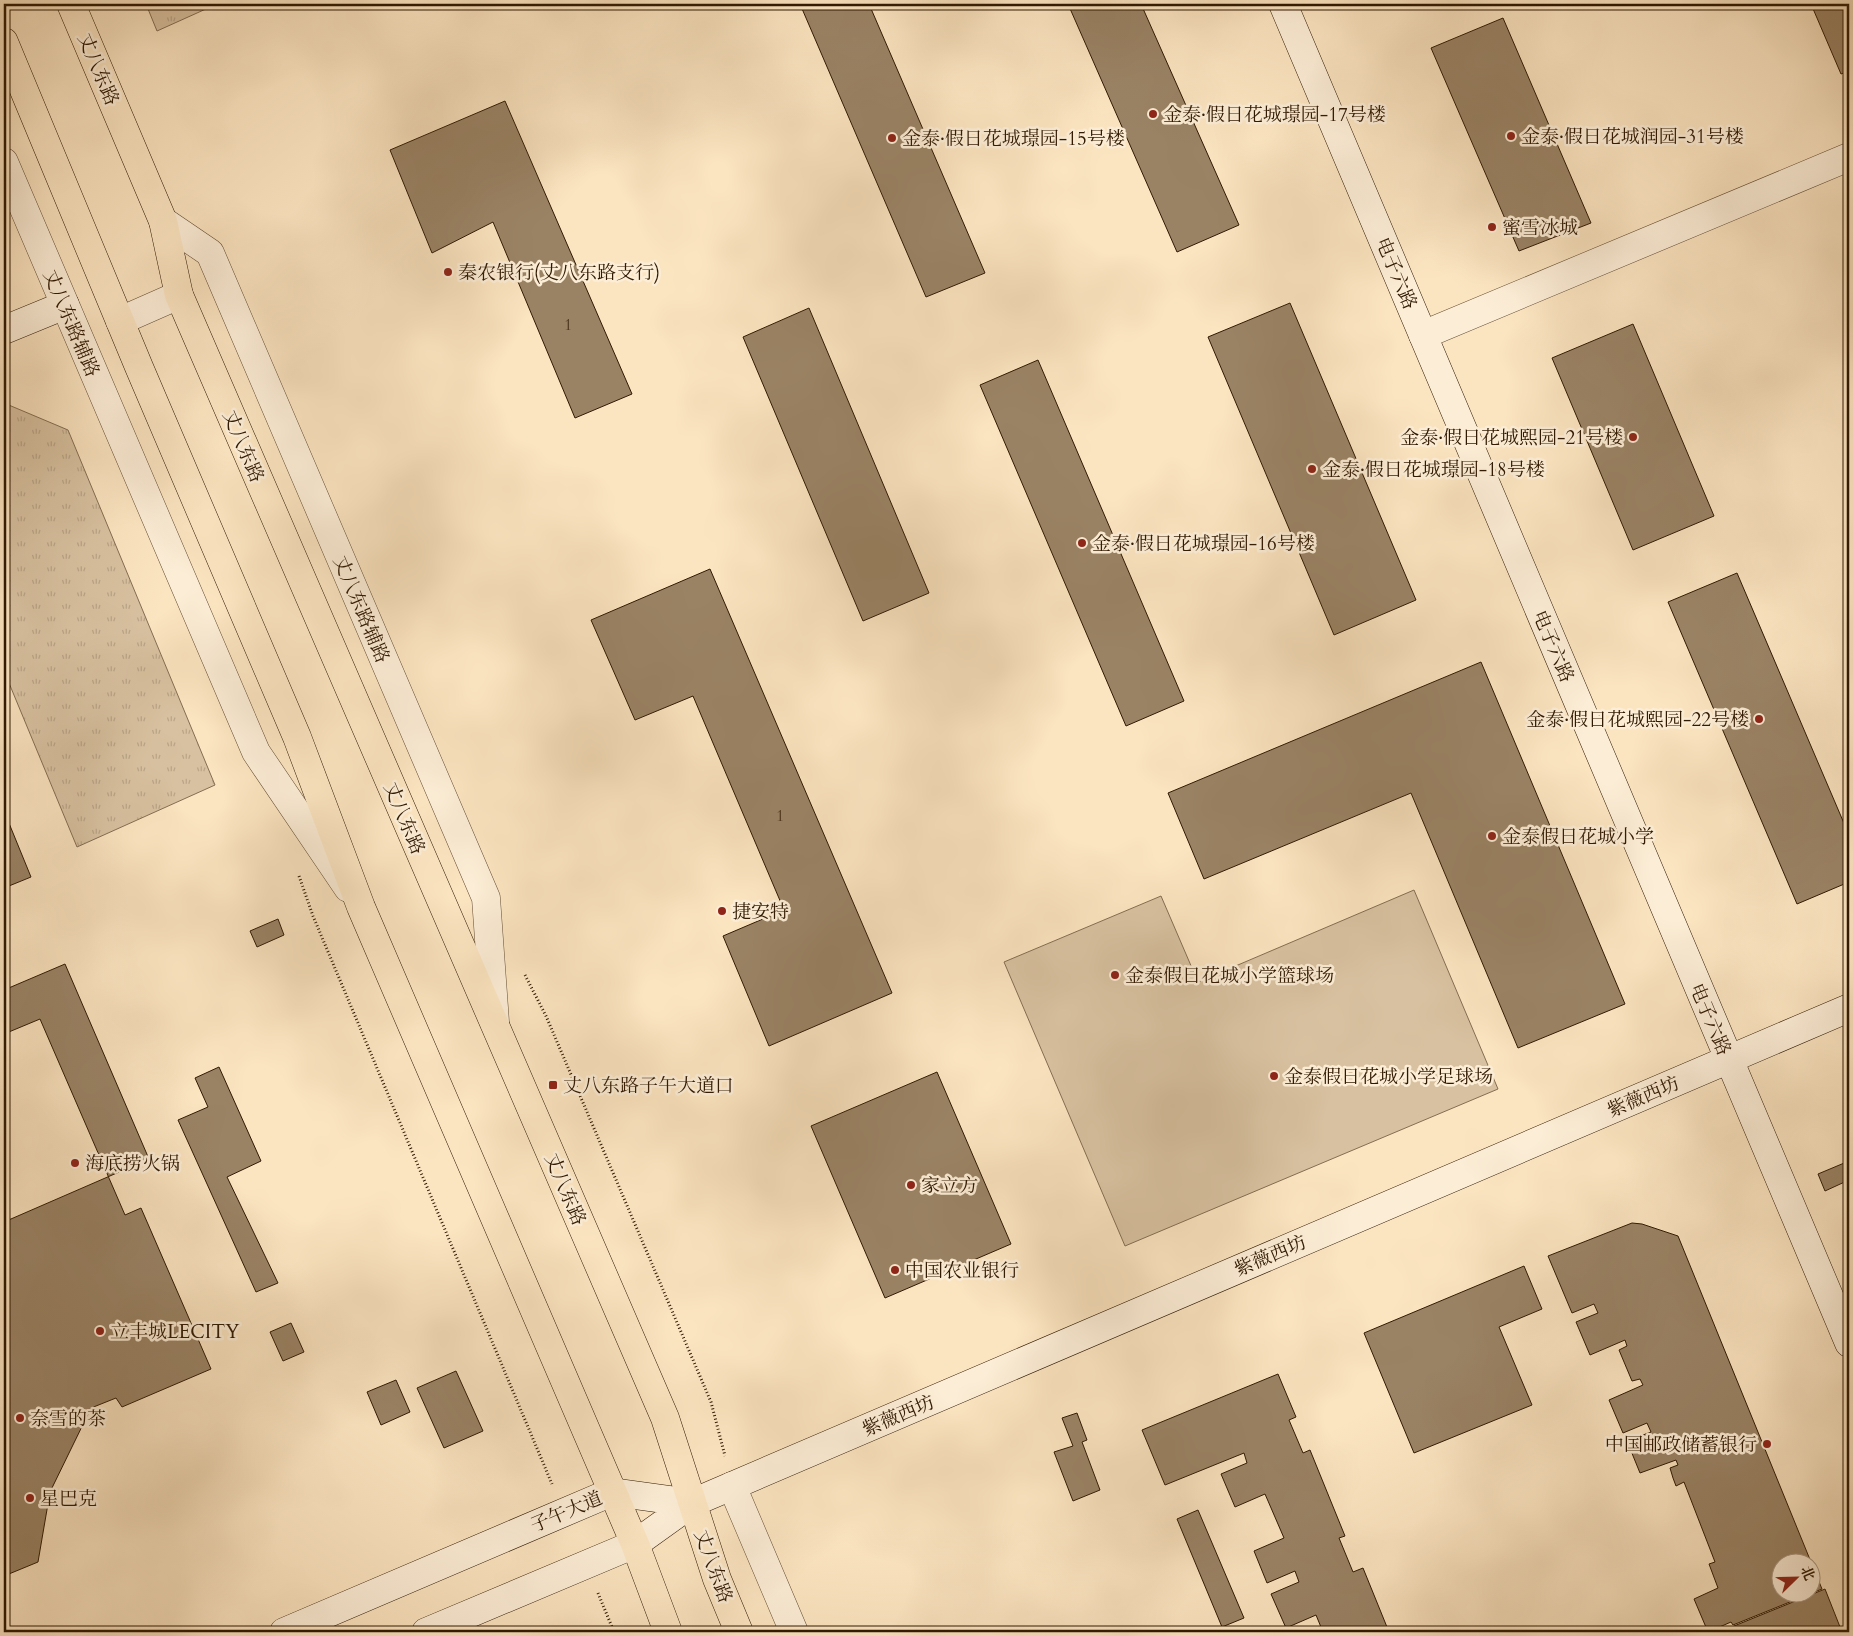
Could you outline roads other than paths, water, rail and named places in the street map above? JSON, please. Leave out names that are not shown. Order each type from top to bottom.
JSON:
[{"type":"main road","name":"丈八东路","points":[[71,4],[163,221],[179,295],[665,1418],[717,1579],[739,1632]]},
{"type":"main road","points":[[4,42],[297,737],[361,908],[635,1544],[668,1632]]},
{"type":"street","name":"电子六路","points":[[1283,4],[1849,1343]]},
{"type":"street","points":[[1423,335],[1849,157]]},
{"type":"street","name":"丈八东路辅路","points":[[4,162],[256,752],[361,908]]},
{"type":"street","name":"丈八东路辅路","points":[[163,221],[210,254],[486,898],[496,1026]]},
{"type":"street","points":[[120,321],[179,295]]},
{"type":"street","points":[[4,330],[65,305]]},
{"type":"street","name":"紫薇西坊","points":[[692,1503],[1849,1008]]},
{"type":"street","points":[[732,1486],[794,1632]]},
{"type":"street","name":"子午大道","points":[[284,1632],[612,1492],[692,1503]]},
{"type":"street","points":[[426,1632],[635,1544],[692,1503]]},
{"type":"place","name":"金泰·假日花城璟园-17号楼","points":[[1153,114]]},
{"type":"place","name":"金泰·假日花城润园-31号楼","points":[[1511,136]]},
{"type":"place","name":"金泰·假日花城璟园-15号楼","points":[[892,138]]},
{"type":"place","name":"蜜雪冰城","points":[[1492,227]]},
{"type":"place","name":"秦农银行(丈八东路支行)","points":[[448,272]]},
{"type":"place","name":"金泰·假日花城熙园-21号楼","points":[[1633,437]]},
{"type":"place","name":"金泰·假日花城璟园-18号楼","points":[[1312,469]]},
{"type":"place","name":"金泰·假日花城璟园-16号楼","points":[[1082,543]]},
{"type":"place","name":"金泰·假日花城熙园-22号楼","points":[[1759,719]]},
{"type":"place","name":"金泰假日花城小学","points":[[1492,836]]},
{"type":"place","name":"捷安特","points":[[722,911]]},
{"type":"place","name":"金泰假日花城小学篮球场","points":[[1115,975]]},
{"type":"place","name":"金泰假日花城小学足球场","points":[[1274,1076]]},
{"type":"place","name":"丈八东路子午大道口","points":[[553,1085]]},
{"type":"place","name":"海底捞火锅","points":[[75,1163]]},
{"type":"place","name":"家立方","points":[[911,1185]]},
{"type":"place","name":"中国农业银行","points":[[895,1270]]},
{"type":"place","name":"立丰城LECITY","points":[[100,1331]]},
{"type":"place","name":"奈雪的茶","points":[[20,1418]]},
{"type":"place","name":"中国邮政储蓄银行","points":[[1767,1444]]},
{"type":"place","name":"星巴克","points":[[30,1498]]}]
